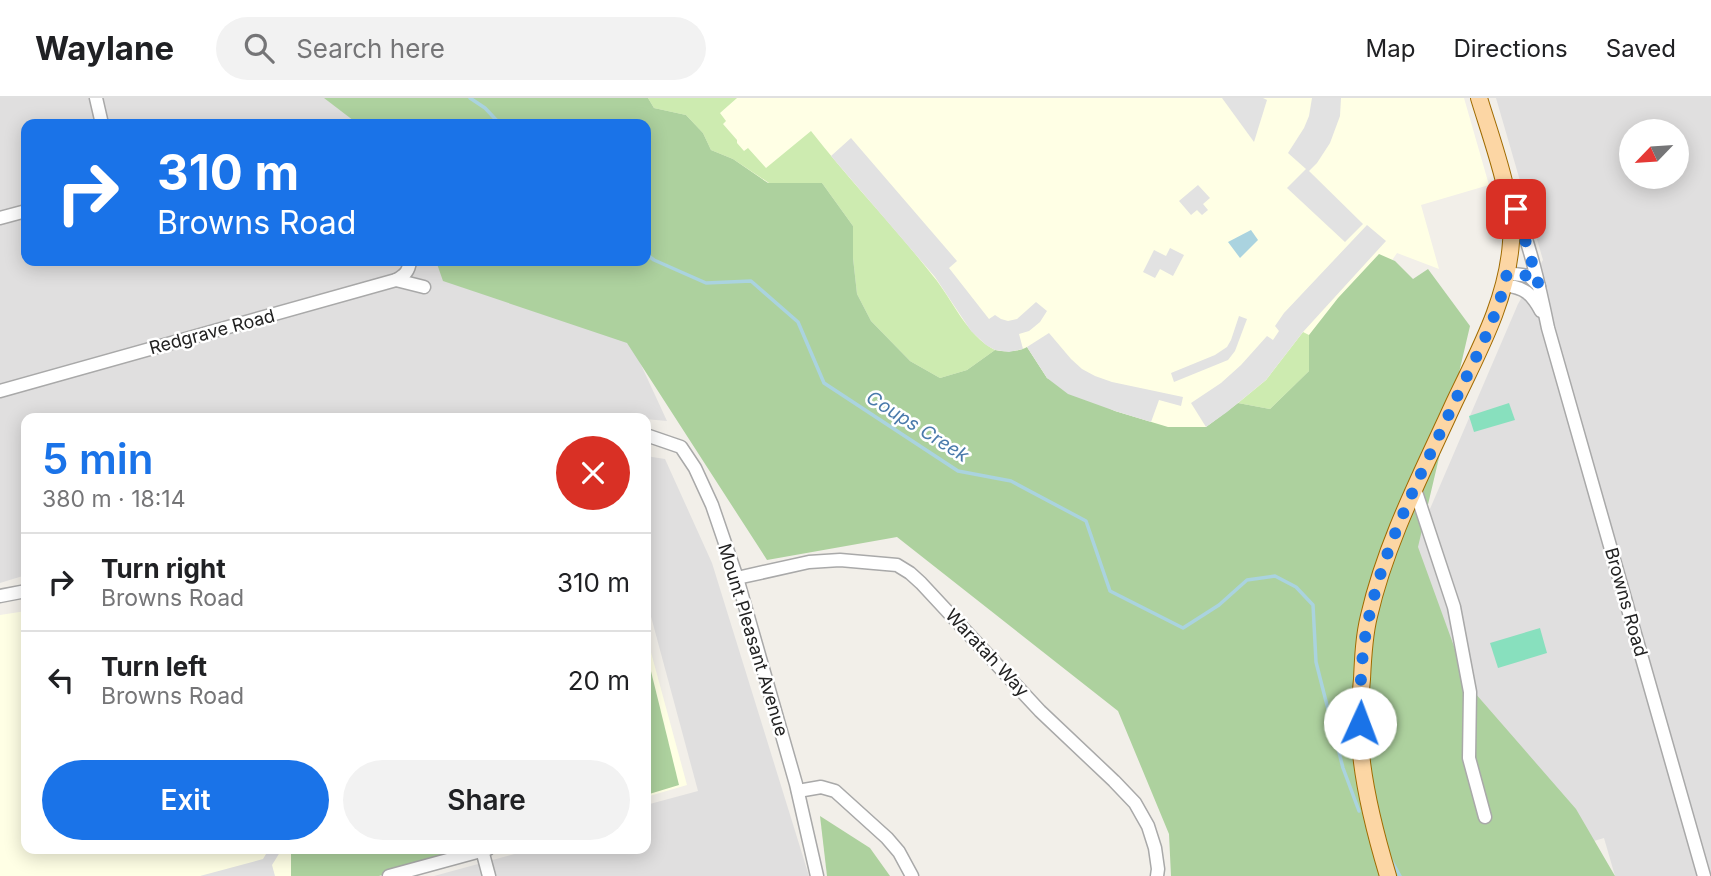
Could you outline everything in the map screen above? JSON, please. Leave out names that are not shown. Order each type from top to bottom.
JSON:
[{"type":"main road","points":[[1388,876],[1376,834],[1360,741],[1364,643],[1369,615],[1395,534],[1485,338],[1506,279],[1512,240],[1510,214],[1479,98]]},
{"type":"street","points":[[96,98],[101,119]]},
{"type":"street","name":"Browns Road","points":[[1501,174],[1516,209],[1539,286],[1548,328],[1704,876]]},
{"type":"street","points":[[0,218],[21,212]]},
{"type":"street","points":[[396,280],[404,275],[409,266]]},
{"type":"street","points":[[1506,279],[1530,276],[1539,286]]},
{"type":"street","name":"Browns Road","points":[[1506,279],[1530,293],[1548,328]]},
{"type":"street","name":"Redgrave Road","points":[[0,391],[396,280],[424,286]]},
{"type":"street","name":"Mount Pleasant Avenue","points":[[651,437],[681,447],[695,468],[712,505],[737,578],[798,791],[817,876]]},
{"type":"street","points":[[1415,489],[1454,607],[1469,692],[1469,758],[1485,817]]},
{"type":"street","name":"Waratah Way","points":[[737,578],[809,562],[840,560],[897,565],[910,573],[1040,711],[1135,803],[1152,837],[1157,876]]},
{"type":"street","points":[[0,596],[21,592]]},
{"type":"street","points":[[798,791],[821,787],[835,791],[887,838],[899,852],[912,876]]},
{"type":"street","points":[[389,876],[467,854]]},
{"type":"street","points":[[486,854],[489,876]]},
{"type":"shaded area","points":[[0,98],[360,98],[380,119],[21,119],[21,266],[477,266],[624,328],[667,421],[651,420],[651,413],[21,413],[21,577],[0,583]]},
{"type":"shaded area","points":[[637,98],[1464,98],[1489,185],[1421,205],[1439,269],[1397,253],[1318,370],[1246,452],[957,404],[910,361],[853,226],[822,183],[769,183],[711,157]]},
{"type":"shaded area","points":[[1222,98],[1267,100],[1254,142]]},
{"type":"shaded area","points":[[1312,98],[1341,98],[1340,116],[1330,143],[1309,171],[1363,224],[1345,242],[1287,188],[1306,169],[1288,153],[1304,128]]},
{"type":"shaded area","points":[[1496,98],[1711,98],[1711,876],[1615,876],[1604,838],[1475,876],[1387,609],[1518,304],[1543,260]]},
{"type":"shaded area","points":[[851,138],[957,261],[949,268],[989,319],[995,315],[1008,321],[1017,319],[1036,302],[1047,311],[1034,327],[1019,334],[1023,349],[1009,352],[995,350],[971,331],[935,277],[831,156]]},
{"type":"shaded area","points":[[1198,185],[1210,198],[1203,204],[1208,210],[1202,215],[1197,210],[1191,215],[1179,201]]},
{"type":"shaded area","points":[[1367,225],[1386,241],[1303,332],[1266,380],[1206,427],[1191,403],[1221,383],[1267,336],[1273,340],[1279,331],[1275,326],[1284,313]]},
{"type":"shaded area","points":[[1170,248],[1184,255],[1173,276],[1160,269],[1155,278],[1143,272],[1154,250],[1166,256]]},
{"type":"shaded area","points":[[1239,316],[1247,319],[1235,351],[1228,360],[1174,382],[1171,373],[1215,355],[1227,347]]},
{"type":"shaded area","points":[[1049,333],[1082,369],[1112,382],[1183,397],[1181,406],[1159,400],[1151,422],[1068,394],[1047,378],[1027,347]]},
{"type":"shaded area","points":[[651,457],[665,459],[712,563],[809,876],[434,876],[515,854],[651,854],[651,804],[698,791],[651,617]]},
{"type":"shaded area","points":[[21,612],[21,854],[414,854],[325,876],[0,876],[0,615]]},
{"type":"shaded area","points":[[651,652],[687,785],[651,796]]},
{"type":"shaded area","points":[[266,854],[279,854],[272,865],[275,876],[200,876],[263,859]]},
{"type":"green space","points":[[324,98],[648,98],[654,108],[686,115],[703,133],[711,150],[733,159],[768,183],[822,183],[853,226],[857,294],[871,321],[910,361],[940,378],[967,370],[995,350],[1011,351],[1027,347],[1047,378],[1115,411],[1168,427],[1206,427],[1238,403],[1270,409],[1309,371],[1309,335],[1338,298],[1379,254],[1395,261],[1413,279],[1428,269],[1470,326],[1418,547],[1468,685],[1576,809],[1615,876],[1171,876],[1169,834],[1118,711],[897,537],[767,560],[627,343],[443,281],[438,266],[651,266],[651,119],[351,119]]},
{"type":"green space","points":[[648,98],[737,98],[720,113],[726,121],[723,124],[744,151],[748,148],[766,168],[811,131],[918,257],[968,326],[995,350],[967,370],[940,378],[910,361],[871,321],[857,294],[853,226],[822,183],[769,183],[733,159],[711,150],[703,133],[686,115],[654,108]]},
{"type":"green space","points":[[1303,332],[1309,335],[1309,371],[1270,409],[1238,403],[1266,380]]},
{"type":"green space","points":[[1509,403],[1515,420],[1474,432],[1469,416]]},
{"type":"green space","points":[[1540,628],[1547,653],[1498,668],[1490,643]]},
{"type":"green space","points":[[651,671],[679,785],[651,793]]},
{"type":"green space","points":[[820,816],[870,848],[890,876],[827,876]]},
{"type":"green space","points":[[291,854],[452,854],[379,876],[291,876]]},
{"type":"water","points":[[1251,230],[1258,240],[1240,258],[1228,242]]},
{"type":"waterway","name":"Coups Creek","points":[[470,98],[495,119]]},
{"type":"waterway","name":"Coups Creek","points":[[651,258],[706,283],[751,281],[798,322],[824,383],[958,471],[1011,481],[1086,521],[1110,591],[1183,628],[1219,605],[1247,580],[1275,576],[1296,587],[1313,605],[1316,662],[1343,768],[1359,811]]},
{"type":"waterway","name":"Coups Creek","points":[[1389,856],[1400,876]]},
{"type":"route","points":[[1360,723],[1364,643],[1369,615],[1395,534],[1495,314],[1507,273],[1530,276],[1539,286],[1516,209]]}]
